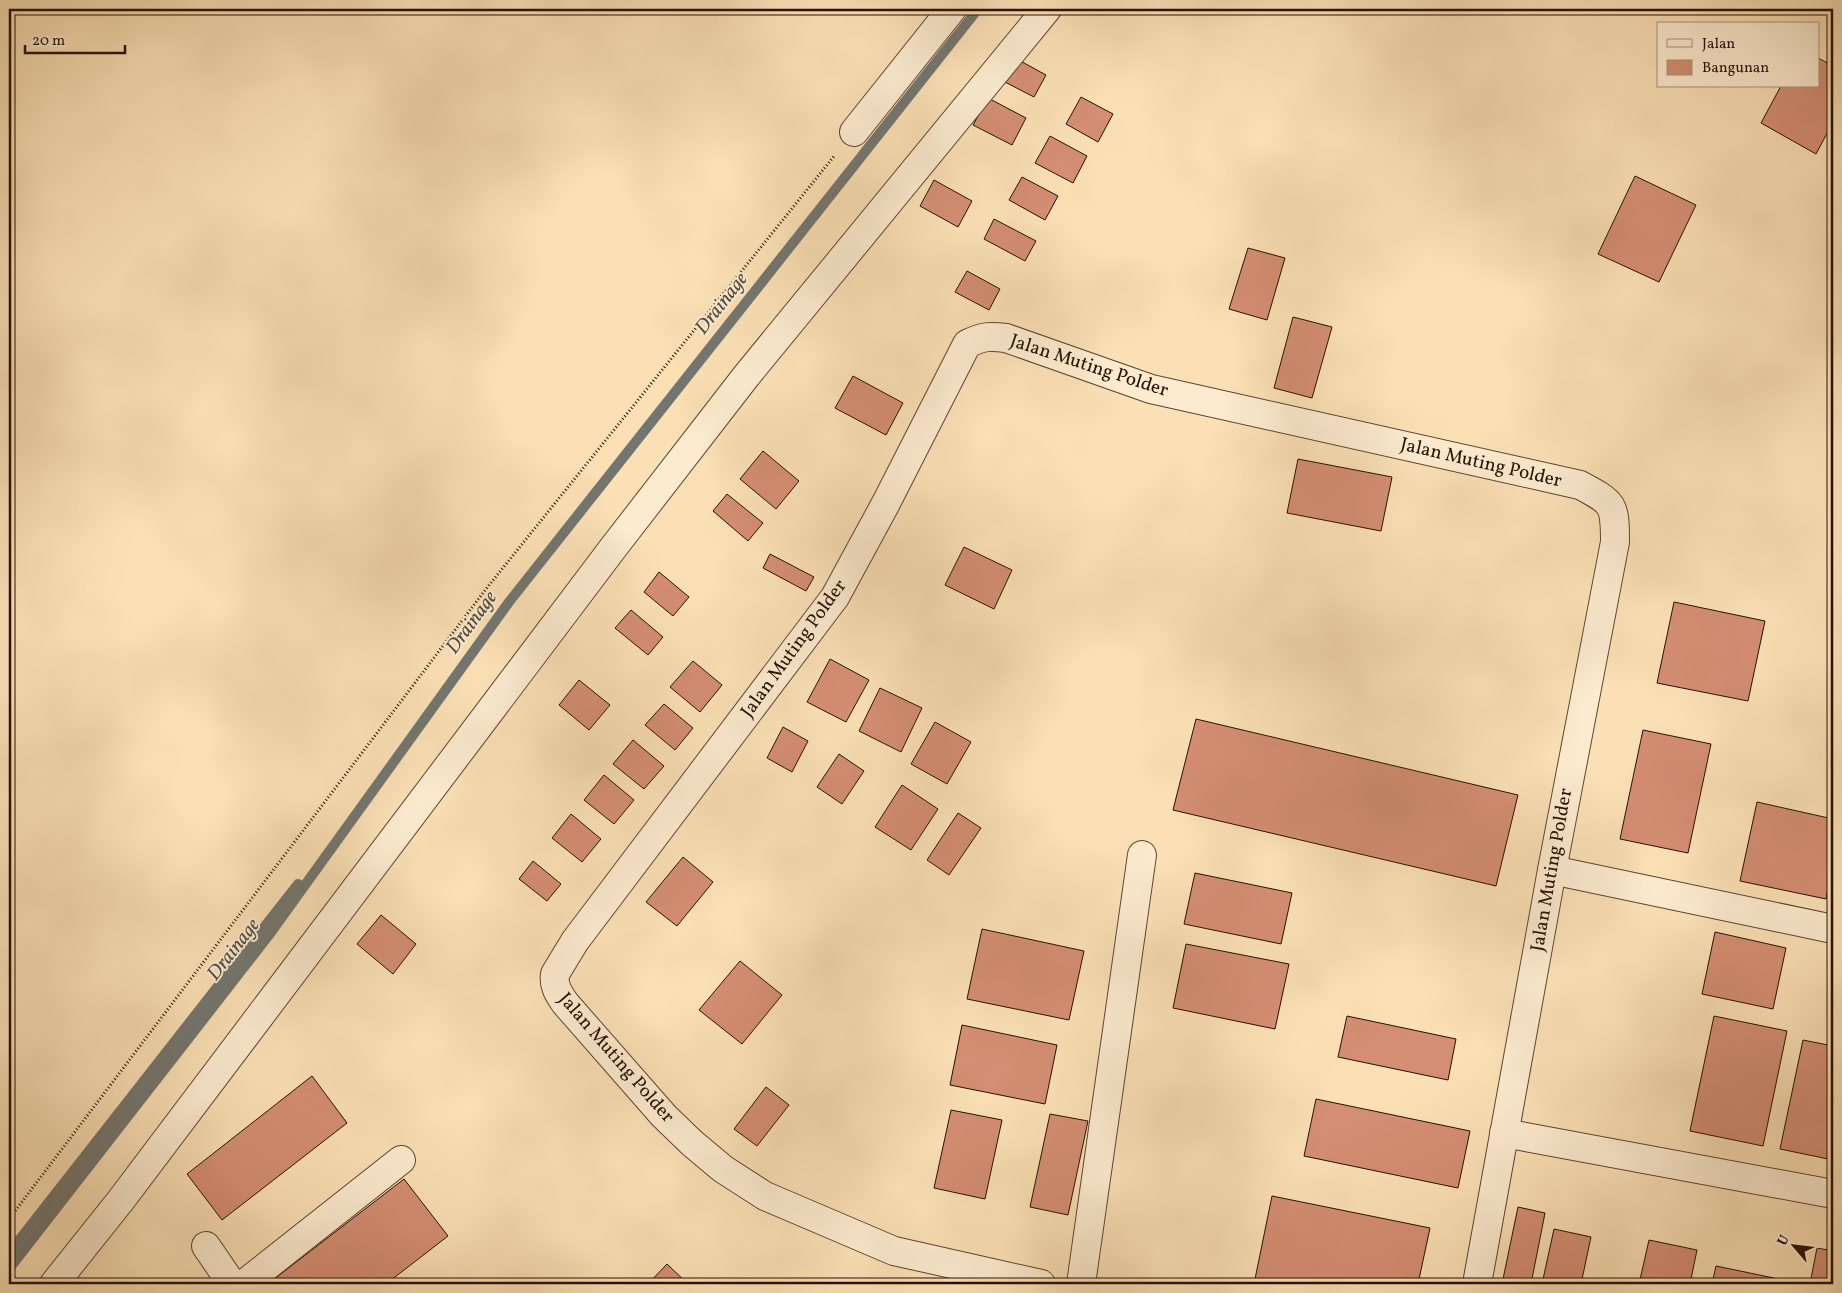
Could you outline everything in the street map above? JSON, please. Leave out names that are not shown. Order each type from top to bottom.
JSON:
[{"type":"street","points":[[854,132],[952,9]]},
{"type":"street","points":[[54,1284],[121,1200],[613,548],[747,375],[1047,9]]},
{"type":"street","name":"Jalan Muting Polder","points":[[1041,1284],[894,1250],[765,1196],[723,1168],[692,1143],[664,1116],[565,1003],[555,987],[554,980],[555,974],[575,941],[835,597],[886,503],[967,344],[979,338],[990,336],[1006,338],[1151,389],[1580,485],[1604,498],[1615,514],[1615,542],[1552,870],[1477,1284]]},
{"type":"street","points":[[1081,1284],[1142,855]]},
{"type":"street","points":[[1552,870],[1833,928]]},
{"type":"street","points":[[1504,1133],[1833,1194]]},
{"type":"street","points":[[244,1284],[401,1160]]},
{"type":"street","points":[[206,1246],[232,1284]]},
{"type":"path","points":[[9,1218],[486,589],[854,132]]},
{"type":"building","points":[[1015,58],[1046,75],[1034,97],[1003,81]]},
{"type":"building","points":[[1820,59],[1833,66],[1833,122],[1816,154],[1761,123],[1780,88],[1820,88]]},
{"type":"building","points":[[1081,97],[1113,114],[1098,142],[1066,124]]},
{"type":"building","points":[[988,98],[1026,118],[1012,145],[973,125]]},
{"type":"building","points":[[1050,136],[1087,156],[1073,183],[1035,163]]},
{"type":"building","points":[[1635,176],[1696,205],[1659,282],[1598,254]]},
{"type":"building","points":[[1022,177],[1058,196],[1045,220],[1009,200]]},
{"type":"building","points":[[934,180],[972,201],[958,227],[920,206]]},
{"type":"building","points":[[994,219],[1036,241],[1025,261],[984,239]]},
{"type":"building","points":[[1248,248],[1285,258],[1267,320],[1229,309]]},
{"type":"building","points":[[967,271],[1000,289],[989,310],[955,292]]},
{"type":"building","points":[[1293,317],[1332,327],[1312,398],[1274,388]]},
{"type":"building","points":[[853,376],[903,403],[886,435],[835,408]]},
{"type":"building","points":[[763,451],[799,481],[776,509],[740,479]]},
{"type":"building","points":[[1298,459],[1392,477],[1381,531],[1287,513]]},
{"type":"building","points":[[727,494],[763,523],[748,541],[713,511]]},
{"type":"building","points":[[964,547],[1012,570],[994,609],[945,585]]},
{"type":"building","points":[[770,554],[814,577],[806,591],[763,568]]},
{"type":"building","points":[[659,572],[689,597],[673,616],[644,592]]},
{"type":"building","points":[[1674,602],[1765,621],[1748,701],[1657,683]]},
{"type":"building","points":[[631,610],[663,637],[648,655],[615,628]]},
{"type":"building","points":[[830,659],[869,680],[846,722],[807,702]]},
{"type":"building","points":[[693,661],[722,685],[700,712],[670,687]]},
{"type":"building","points":[[579,680],[610,705],[589,730],[559,705]]},
{"type":"building","points":[[880,688],[922,708],[901,752],[859,731]]},
{"type":"building","points":[[664,704],[693,728],[675,750],[645,725]]},
{"type":"building","points":[[1196,719],[1518,795],[1496,886],[1173,810]]},
{"type":"building","points":[[935,722],[971,742],[947,784],[911,764]]},
{"type":"building","points":[[783,727],[808,741],[792,772],[767,758]]},
{"type":"building","points":[[1643,730],[1711,744],[1688,853],[1620,839]]},
{"type":"building","points":[[633,740],[664,766],[644,789],[613,764]]},
{"type":"building","points":[[839,754],[864,771],[842,804],[817,787]]},
{"type":"building","points":[[604,775],[634,800],[614,824],[584,800]]},
{"type":"building","points":[[902,785],[938,809],[911,850],[875,827]]},
{"type":"building","points":[[1757,802],[1833,819],[1833,863],[1826,899],[1740,881]]},
{"type":"building","points":[[958,813],[981,828],[949,875],[927,860]]},
{"type":"building","points":[[571,814],[601,839],[582,862],[552,838]]},
{"type":"building","points":[[683,857],[713,882],[677,926],[646,902]]},
{"type":"building","points":[[533,861],[561,884],[547,901],[519,879]]},
{"type":"building","points":[[1195,873],[1292,893],[1281,944],[1184,924]]},
{"type":"building","points":[[381,915],[416,944],[393,974],[357,944]]},
{"type":"building","points":[[982,929],[1084,951],[1069,1020],[967,999]]},
{"type":"building","points":[[1715,932],[1786,948],[1773,1009],[1702,994]]},
{"type":"building","points":[[1186,944],[1289,964],[1275,1029],[1173,1008]]},
{"type":"building","points":[[740,961],[782,995],[742,1044],[699,1010]]},
{"type":"building","points":[[1347,1016],[1456,1039],[1448,1080],[1338,1057]]},
{"type":"building","points":[[1714,1016],[1787,1031],[1763,1146],[1690,1131]]},
{"type":"building","points":[[962,1025],[1057,1045],[1045,1104],[950,1085]]},
{"type":"building","points":[[1803,1040],[1833,1046],[1833,1160],[1780,1149]]},
{"type":"building","points":[[312,1076],[347,1123],[222,1220],[187,1174]]},
{"type":"building","points":[[766,1087],[789,1105],[757,1146],[734,1129]]},
{"type":"building","points":[[1316,1099],[1470,1131],[1458,1188],[1304,1156]]},
{"type":"building","points":[[951,1110],[1002,1120],[985,1199],[934,1188]]},
{"type":"building","points":[[1050,1114],[1088,1121],[1068,1215],[1030,1207]]},
{"type":"building","points":[[404,1179],[448,1236],[386,1284],[276,1284],[273,1280]]},
{"type":"building","points":[[1272,1196],[1430,1228],[1418,1284],[1254,1284]]},
{"type":"building","points":[[1518,1207],[1545,1213],[1531,1284],[1502,1284]]},
{"type":"building","points":[[1554,1229],[1591,1237],[1581,1284],[1542,1284]]},
{"type":"building","points":[[1649,1240],[1697,1250],[1690,1284],[1639,1284]]},
{"type":"building","points":[[1817,1248],[1833,1251],[1833,1284],[1810,1284]]},
{"type":"building","points":[[667,1264],[688,1284],[648,1284]]},
{"type":"building","points":[[1716,1266],[1774,1278],[1773,1284],[1712,1284]]},
{"type":"waterway","name":"Drainage","points":[[9,1269],[269,935],[509,602],[978,9]]},
{"type":"waterway","points":[[9,1253],[298,884]]}]
